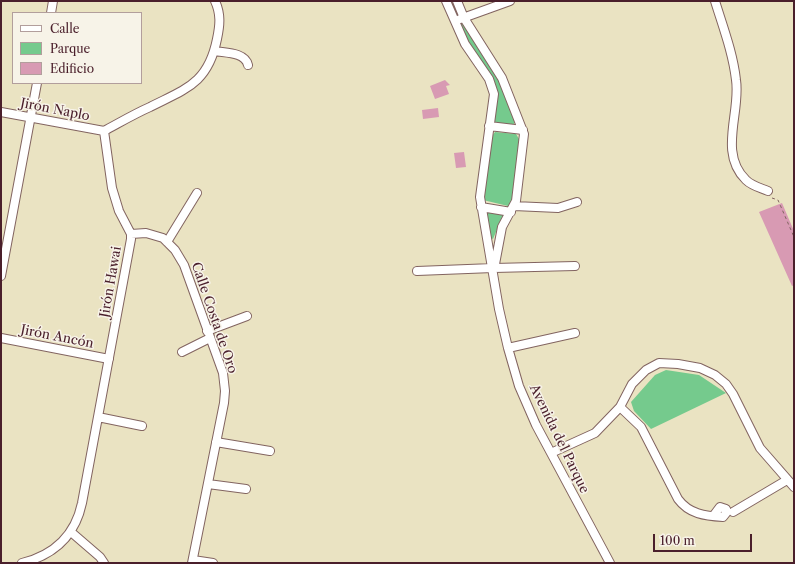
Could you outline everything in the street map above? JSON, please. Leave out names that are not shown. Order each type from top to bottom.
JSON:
[{"type":"street","points":[[51,12],[53,1]]},
{"type":"street","points":[[104,131],[180,93],[203,74],[216,51],[220,19],[219,10],[215,1]]},
{"type":"street","name":"Avenida del Parque","points":[[446,1],[453,21],[465,44],[489,79],[494,94],[480,197],[508,348],[519,386],[536,425],[610,563]]},
{"type":"street","name":"Avenida del Parque","points":[[457,1],[464,18],[502,78],[524,134],[518,186],[513,209],[502,227],[494,269]]},
{"type":"street","points":[[453,21],[510,1]]},
{"type":"street","points":[[715,1],[731,49],[736,80],[737,97],[732,136],[736,162],[740,172],[747,181],[768,191]]},
{"type":"street","points":[[216,51],[241,56],[246,59],[248,65]]},
{"type":"street","points":[[1,276],[37,84]]},
{"type":"street","name":"Jirón Naplo","points":[[1,112],[104,131]]},
{"type":"street","points":[[489,126],[522,130]]},
{"type":"street","name":"Jirón Hawai","points":[[71,532],[80,513],[131,234],[119,211],[112,188],[104,131]]},
{"type":"street","points":[[167,242],[197,193]]},
{"type":"street","points":[[481,206],[513,209],[558,208],[577,202]]},
{"type":"street","points":[[1,225],[10,227]]},
{"type":"street","name":"Calle Costa de Oro","points":[[131,234],[146,233],[163,238],[175,250],[184,265],[223,373],[225,391],[192,562]]},
{"type":"street","points":[[417,271],[575,266]]},
{"type":"street","points":[[182,352],[209,335],[247,316]]},
{"type":"street","points":[[508,348],[575,333]]},
{"type":"street","name":"Jirón Ancón","points":[[1,338],[109,359]]},
{"type":"street","points":[[551,453],[594,432],[620,406],[632,384],[646,370],[659,363],[678,364],[700,368],[726,384],[733,394],[760,448],[794,488]]},
{"type":"street","points":[[620,406],[641,427],[678,500],[684,507],[704,516],[714,515],[723,517],[726,512],[787,480]]},
{"type":"street","points":[[98,417],[142,426]]},
{"type":"street","points":[[216,442],[270,451]]},
{"type":"street","points":[[208,484],[246,490]]},
{"type":"street","points":[[22,563],[42,556],[71,532],[100,557],[104,563]]},
{"type":"street","points":[[192,562],[213,563]]},
{"type":"path","points":[[768,191],[770,197],[778,200],[794,237]]},
{"type":"green space","points":[[461,22],[500,81],[515,121],[513,126],[493,122],[497,89],[458,23]]},
{"type":"green space","points":[[495,132],[516,134],[519,139],[512,203],[508,206],[483,200],[492,136]]},
{"type":"green space","points":[[488,211],[504,213],[505,215],[501,220],[493,239],[491,238],[487,216]]},
{"type":"green space","points":[[666,370],[699,375],[726,393],[651,429],[634,411],[631,402],[655,375]]},
{"type":"building","points":[[445,80],[450,85],[446,86],[449,94],[435,99],[430,86]]},
{"type":"building","points":[[438,108],[439,117],[423,119],[422,110]]},
{"type":"building","points":[[464,152],[466,167],[456,168],[454,153]]},
{"type":"building","points":[[782,203],[794,231],[794,285],[792,286],[759,212]]}]
